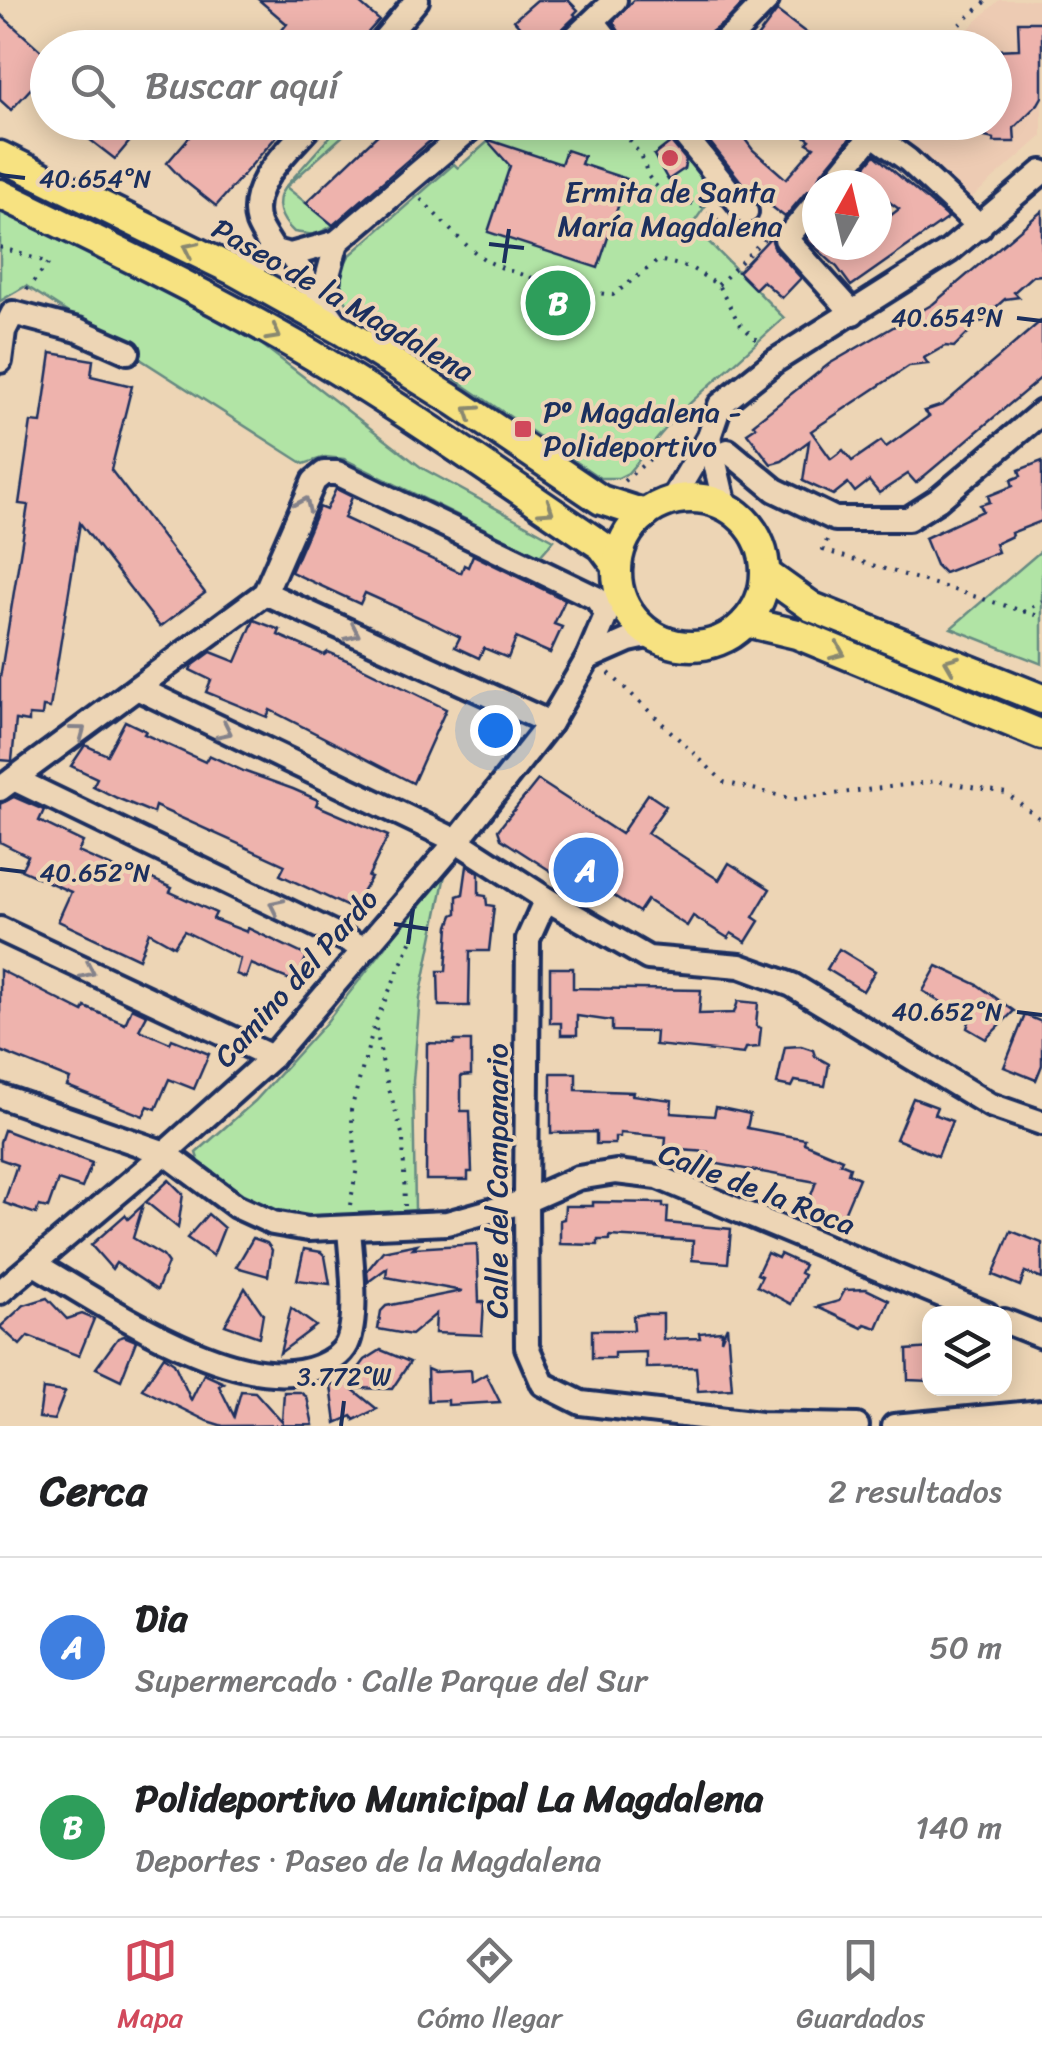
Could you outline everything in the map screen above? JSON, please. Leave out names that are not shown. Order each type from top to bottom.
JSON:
[{"type":"main road","name":"Paseo de la Magdalena","points":[[0,156],[333,319],[601,500],[644,514]]},
{"type":"main road","points":[[0,194],[162,273],[297,346],[428,427],[602,546],[618,576],[625,606],[652,635],[676,644],[701,646],[725,638],[746,622],[756,608],[766,574],[755,534],[742,518],[725,506],[690,498],[672,500],[644,514],[625,537],[618,576]]},
{"type":"main road","points":[[766,574],[812,607],[1042,699]]},
{"type":"main road","points":[[746,622],[797,634],[1042,735]]},
{"type":"street","points":[[391,30],[417,0]]},
{"type":"street","points":[[585,30],[615,0]]},
{"type":"street","points":[[738,30],[767,0]]},
{"type":"street","points":[[594,22],[600,30]]},
{"type":"street","points":[[298,140],[264,180],[255,202],[259,225],[333,319]]},
{"type":"street","points":[[240,274],[282,254],[338,242],[458,140]]},
{"type":"street","points":[[687,140],[746,223]]},
{"type":"street","points":[[840,170],[857,140]]},
{"type":"street","points":[[880,140],[908,160],[980,227]]},
{"type":"street","points":[[672,500],[708,437],[720,406],[776,361],[949,251],[1042,172]]},
{"type":"street","points":[[802,220],[786,239],[853,313]]},
{"type":"street","points":[[333,319],[328,275],[338,242]]},
{"type":"street","points":[[0,361],[4,331],[13,313],[78,330],[128,352]]},
{"type":"street","points":[[728,451],[775,490],[835,519],[908,519],[938,500],[1042,412]]},
{"type":"street","points":[[708,437],[725,506]]},
{"type":"street","points":[[364,948],[7,784],[264,593],[314,481],[324,473],[337,474],[596,598],[606,613]]},
{"type":"street","name":"Camino del Pardo","points":[[0,1292],[166,1153],[272,1057],[457,841],[550,723],[588,658],[618,576]]},
{"type":"street","points":[[264,593],[550,723]]},
{"type":"street","points":[[588,658],[629,640],[652,635]]},
{"type":"street","points":[[137,688],[457,841],[648,958],[740,966],[792,985],[990,1105],[1042,1123]]},
{"type":"street","name":"Calle del Campanario","points":[[546,899],[528,940],[526,1201],[527,1347],[543,1384],[581,1403],[760,1424],[857,1426]]},
{"type":"street","points":[[0,930],[272,1057]]},
{"type":"street","name":"Calle de la Roca","points":[[0,1096],[166,1153],[236,1206],[273,1222],[349,1229],[447,1223],[526,1201],[578,1178],[616,1172],[658,1177],[968,1306]]},
{"type":"street","points":[[36,1264],[168,1340],[218,1362],[281,1374],[310,1370],[332,1361],[346,1344],[352,1321],[349,1229]]},
{"type":"street","points":[[1012,1324],[1042,1336]]},
{"type":"street","points":[[894,1426],[1042,1412]]},
{"type":"path","points":[[953,30],[988,0]]},
{"type":"path","points":[[629,140],[642,157],[648,176],[666,198],[703,206],[729,231],[746,223]]},
{"type":"path","points":[[408,184],[462,242],[489,262],[584,292],[613,295],[659,260],[691,268],[718,285],[739,323],[760,342]]},
{"type":"path","points":[[718,285],[765,238],[778,233],[786,239]]},
{"type":"path","points":[[0,246],[49,264],[13,313]]},
{"type":"path","points":[[608,486],[624,481],[667,445]]},
{"type":"path","points":[[835,519],[822,550],[1042,616]]},
{"type":"path","points":[[1023,612],[1042,601]]},
{"type":"path","points":[[588,658],[648,707],[724,782],[794,799],[937,781],[1006,792],[1042,820]]},
{"type":"path","points":[[349,1229],[350,1196],[357,1167],[351,1110],[375,1024],[422,916]]},
{"type":"path","points":[[375,1024],[403,1137],[406,1226]]},
{"type":"shaded area","points":[[999,0],[1042,0],[1042,136],[968,201],[924,157],[901,140],[1012,140],[1012,30],[967,30]]},
{"type":"green space","points":[[327,140],[338,140],[286,187],[334,225],[315,235],[294,232],[280,211],[285,187]]},
{"type":"green space","points":[[490,140],[679,140],[718,188],[692,225],[784,318],[678,414],[628,473],[618,478],[600,478],[349,307],[343,294],[343,269],[349,256],[454,164],[458,168]]},
{"type":"green space","points":[[0,211],[239,327],[422,468],[554,540],[540,556],[344,459],[325,457],[304,464],[26,286],[0,301]]},
{"type":"green space","points":[[1042,550],[1042,664],[951,628]]},
{"type":"green space","points":[[446,870],[420,998],[413,1081],[415,1210],[293,1216],[247,1201],[199,1162],[196,1153],[255,1101],[325,1024]]},
{"type":"building","points":[[259,0],[356,0],[379,20],[370,30],[282,30],[287,24]]},
{"type":"building","points":[[537,0],[568,0],[578,10],[561,30],[523,30],[514,20]]},
{"type":"building","points":[[634,0],[746,0],[714,30],[618,30],[613,22]]},
{"type":"building","points":[[777,11],[802,30],[763,30]]},
{"type":"building","points":[[0,14],[30,41],[30,89],[11,110],[0,100]]},
{"type":"building","points":[[1018,22],[1042,22],[1042,97],[1014,128],[1015,142],[994,142],[1012,140],[1012,49],[1019,49]]},
{"type":"building","points":[[90,140],[131,140],[115,159]]},
{"type":"building","points":[[187,140],[273,140],[216,206],[167,163]]},
{"type":"building","points":[[372,140],[431,140],[333,225],[306,203]]},
{"type":"building","points":[[487,140],[561,164],[566,150],[584,156],[581,164],[627,179],[598,268],[488,232],[510,166]]},
{"type":"building","points":[[708,140],[746,140],[786,179],[814,147],[807,143],[810,140],[849,140],[824,170],[802,170],[802,197],[785,217],[743,184]]},
{"type":"building","name":"Ermita de Santa María Magdalena","points":[[671,142],[686,160],[684,169],[668,180],[654,155]]},
{"type":"building","points":[[875,155],[948,218],[892,257],[892,214],[899,209],[892,204],[892,170],[862,170]]},
{"type":"building","points":[[1042,211],[1042,275],[1032,276],[1014,292],[1019,297],[1005,299],[988,314],[992,319],[979,322],[954,347],[945,346],[924,358],[928,364],[909,366],[811,431],[831,459],[843,450],[852,461],[881,441],[886,447],[929,416],[924,411],[943,405],[1042,320],[1042,377],[916,483],[908,474],[879,493],[869,481],[855,492],[848,483],[833,495],[803,481],[809,441],[782,461],[771,464],[747,433],[756,427],[753,424],[829,364],[933,304]]},
{"type":"building","points":[[771,237],[775,249],[801,278],[782,298],[763,281],[755,289],[738,272]]},
{"type":"building","points":[[829,260],[888,260],[851,286]]},
{"type":"building","points":[[51,353],[93,360],[91,376],[132,386],[111,470],[205,593],[160,627],[80,523],[50,708],[43,707],[42,716],[29,715],[29,722],[16,720],[12,761],[0,760],[0,678],[28,505],[19,504],[31,422],[41,423]]},
{"type":"building","points":[[1042,461],[1042,521],[995,544],[998,552],[944,573],[936,565],[925,538],[983,511],[980,505],[990,502],[988,496],[1013,486],[1011,480],[1021,476],[1019,470]]},
{"type":"building","points":[[336,489],[352,497],[344,518],[461,573],[473,555],[565,600],[554,624],[562,627],[550,653],[516,638],[508,658],[484,648],[479,658],[455,647],[460,637],[423,619],[365,593],[360,604],[291,572],[319,507],[326,510]]},
{"type":"building","points":[[254,620],[280,630],[278,635],[349,661],[446,709],[413,783],[270,710],[267,717],[206,692],[211,680],[190,670],[192,666],[211,652],[236,662]]},
{"type":"building","points":[[125,721],[205,762],[209,755],[318,800],[316,805],[388,836],[368,877],[371,878],[352,909],[280,875],[285,865],[155,806],[153,813],[93,786],[97,778],[71,766],[85,745],[107,755]]},
{"type":"building","points":[[538,780],[621,834],[648,794],[666,806],[647,833],[719,880],[729,863],[770,889],[753,917],[759,921],[746,942],[731,933],[728,938],[693,916],[687,926],[647,900],[639,912],[606,891],[599,902],[501,839],[498,830]]},
{"type":"building","points":[[14,797],[44,810],[39,821],[83,842],[78,852],[132,876],[135,871],[216,913],[213,919],[247,932],[248,928],[307,956],[295,982],[251,964],[246,978],[236,974],[240,959],[184,931],[174,946],[149,932],[139,959],[58,921],[71,892],[21,870],[28,856],[0,842],[0,804]]},
{"type":"building","points":[[467,866],[479,873],[479,895],[486,896],[487,905],[494,906],[489,951],[470,951],[469,1006],[439,1006],[438,971],[446,971],[449,926],[457,913],[457,896],[463,894]]},
{"type":"building","points":[[839,949],[875,971],[863,991],[827,969]]},
{"type":"building","points":[[937,966],[978,985],[1014,1011],[986,1039],[967,1028],[970,1019],[923,991]]},
{"type":"building","points":[[550,968],[573,968],[573,988],[701,990],[699,1014],[734,1013],[738,1001],[758,1003],[759,1047],[746,1048],[744,1054],[655,1045],[656,1032],[612,1031],[612,1021],[577,1016],[577,1035],[561,1035],[561,1023],[550,1023]]},
{"type":"building","points":[[0,970],[83,1012],[85,1007],[125,1024],[132,1008],[147,1015],[139,1030],[209,1054],[194,1089],[169,1079],[156,1109],[148,1106],[143,1116],[67,1086],[70,1079],[0,1051]]},
{"type":"building","points":[[1025,1015],[1042,1022],[1042,1065],[1036,1080],[1004,1067]]},
{"type":"building","points":[[471,1041],[471,1075],[461,1076],[461,1111],[470,1111],[472,1172],[468,1172],[468,1180],[426,1180],[427,1043]]},
{"type":"building","points":[[785,1047],[813,1050],[815,1056],[829,1064],[825,1086],[795,1081],[792,1087],[777,1084]]},
{"type":"building","points":[[551,1073],[576,1073],[576,1090],[633,1092],[632,1095],[672,1100],[671,1113],[714,1116],[716,1107],[750,1114],[747,1128],[805,1139],[804,1143],[842,1159],[840,1163],[850,1167],[848,1173],[859,1178],[843,1216],[833,1212],[832,1216],[807,1206],[816,1182],[707,1162],[708,1152],[665,1149],[666,1137],[620,1133],[615,1144],[596,1144],[596,1132],[551,1133]]},
{"type":"building","points":[[913,1098],[937,1107],[934,1114],[952,1121],[938,1156],[896,1139]]},
{"type":"building","points":[[4,1130],[92,1163],[82,1188],[58,1180],[48,1208],[39,1206],[36,1214],[4,1203],[17,1165],[0,1159]]},
{"type":"building","points":[[169,1180],[183,1194],[178,1228],[146,1202]]},
{"type":"building","points":[[593,1202],[663,1203],[663,1207],[668,1207],[667,1223],[731,1229],[728,1263],[692,1260],[693,1241],[610,1236],[610,1240],[598,1240],[598,1245],[560,1244],[560,1220],[564,1219],[565,1206],[593,1206]]},
{"type":"building","points":[[143,1205],[133,1238],[168,1263],[157,1290],[116,1263],[112,1269],[91,1245],[125,1215],[128,1219]]},
{"type":"building","points":[[208,1214],[224,1228],[213,1256],[187,1238]]},
{"type":"building","points":[[1011,1231],[1042,1243],[1042,1279],[1025,1272],[1020,1286],[993,1275]]},
{"type":"building","points":[[253,1238],[267,1243],[272,1250],[268,1276],[236,1267]]},
{"type":"building","points":[[417,1244],[413,1248],[477,1244],[479,1302],[484,1302],[482,1335],[435,1333],[436,1314],[411,1335],[378,1329],[381,1311],[386,1306],[462,1291],[386,1277],[387,1268],[368,1282],[367,1271],[383,1251]]},
{"type":"building","points":[[304,1249],[325,1256],[330,1284],[297,1280]]},
{"type":"building","points":[[767,1253],[778,1258],[780,1254],[804,1265],[800,1273],[804,1275],[791,1304],[757,1286],[762,1276],[757,1274]]},
{"type":"building","points":[[245,1288],[263,1314],[259,1337],[225,1325]]},
{"type":"building","points":[[866,1289],[889,1300],[877,1328],[865,1324],[862,1328],[817,1307],[839,1301],[845,1290]]},
{"type":"building","points":[[47,1298],[67,1319],[82,1314],[94,1319],[79,1356],[28,1336],[20,1345],[0,1327],[24,1305]]},
{"type":"building","points":[[291,1308],[316,1326],[280,1353]]},
{"type":"building","points":[[663,1314],[663,1339],[700,1338],[699,1333],[722,1331],[721,1340],[727,1326],[732,1389],[698,1391],[696,1367],[646,1368],[646,1352],[592,1358],[592,1330],[634,1330],[633,1316]]},
{"type":"building","points":[[118,1338],[136,1341],[121,1380],[96,1368]]},
{"type":"building","points":[[922,1349],[922,1381],[908,1380],[907,1350]]},
{"type":"building","points":[[381,1350],[410,1362],[392,1389],[351,1388],[377,1409],[336,1423],[331,1386],[347,1384],[365,1360]]},
{"type":"building","points":[[164,1356],[174,1363],[191,1400],[204,1374],[224,1383],[219,1386],[234,1416],[241,1391],[255,1392],[282,1422],[284,1392],[300,1392],[307,1397],[313,1425],[223,1426],[207,1421],[142,1389]]},
{"type":"building","points":[[427,1369],[471,1370],[472,1382],[486,1374],[500,1402],[448,1405],[448,1400],[428,1401]]},
{"type":"building","points":[[43,1389],[65,1392],[54,1420],[39,1418]]},
{"type":"place","name":"Ermita de Santa María Magdalena","points":[[670,158]]},
{"type":"place","name":"Polideportivo Municipal La Magdalena","points":[[558,303]]},
{"type":"place","name":"Pº Magdalena - Polideportivo","points":[[523,429]]},
{"type":"place","name":"Dia","points":[[586,870]]}]
